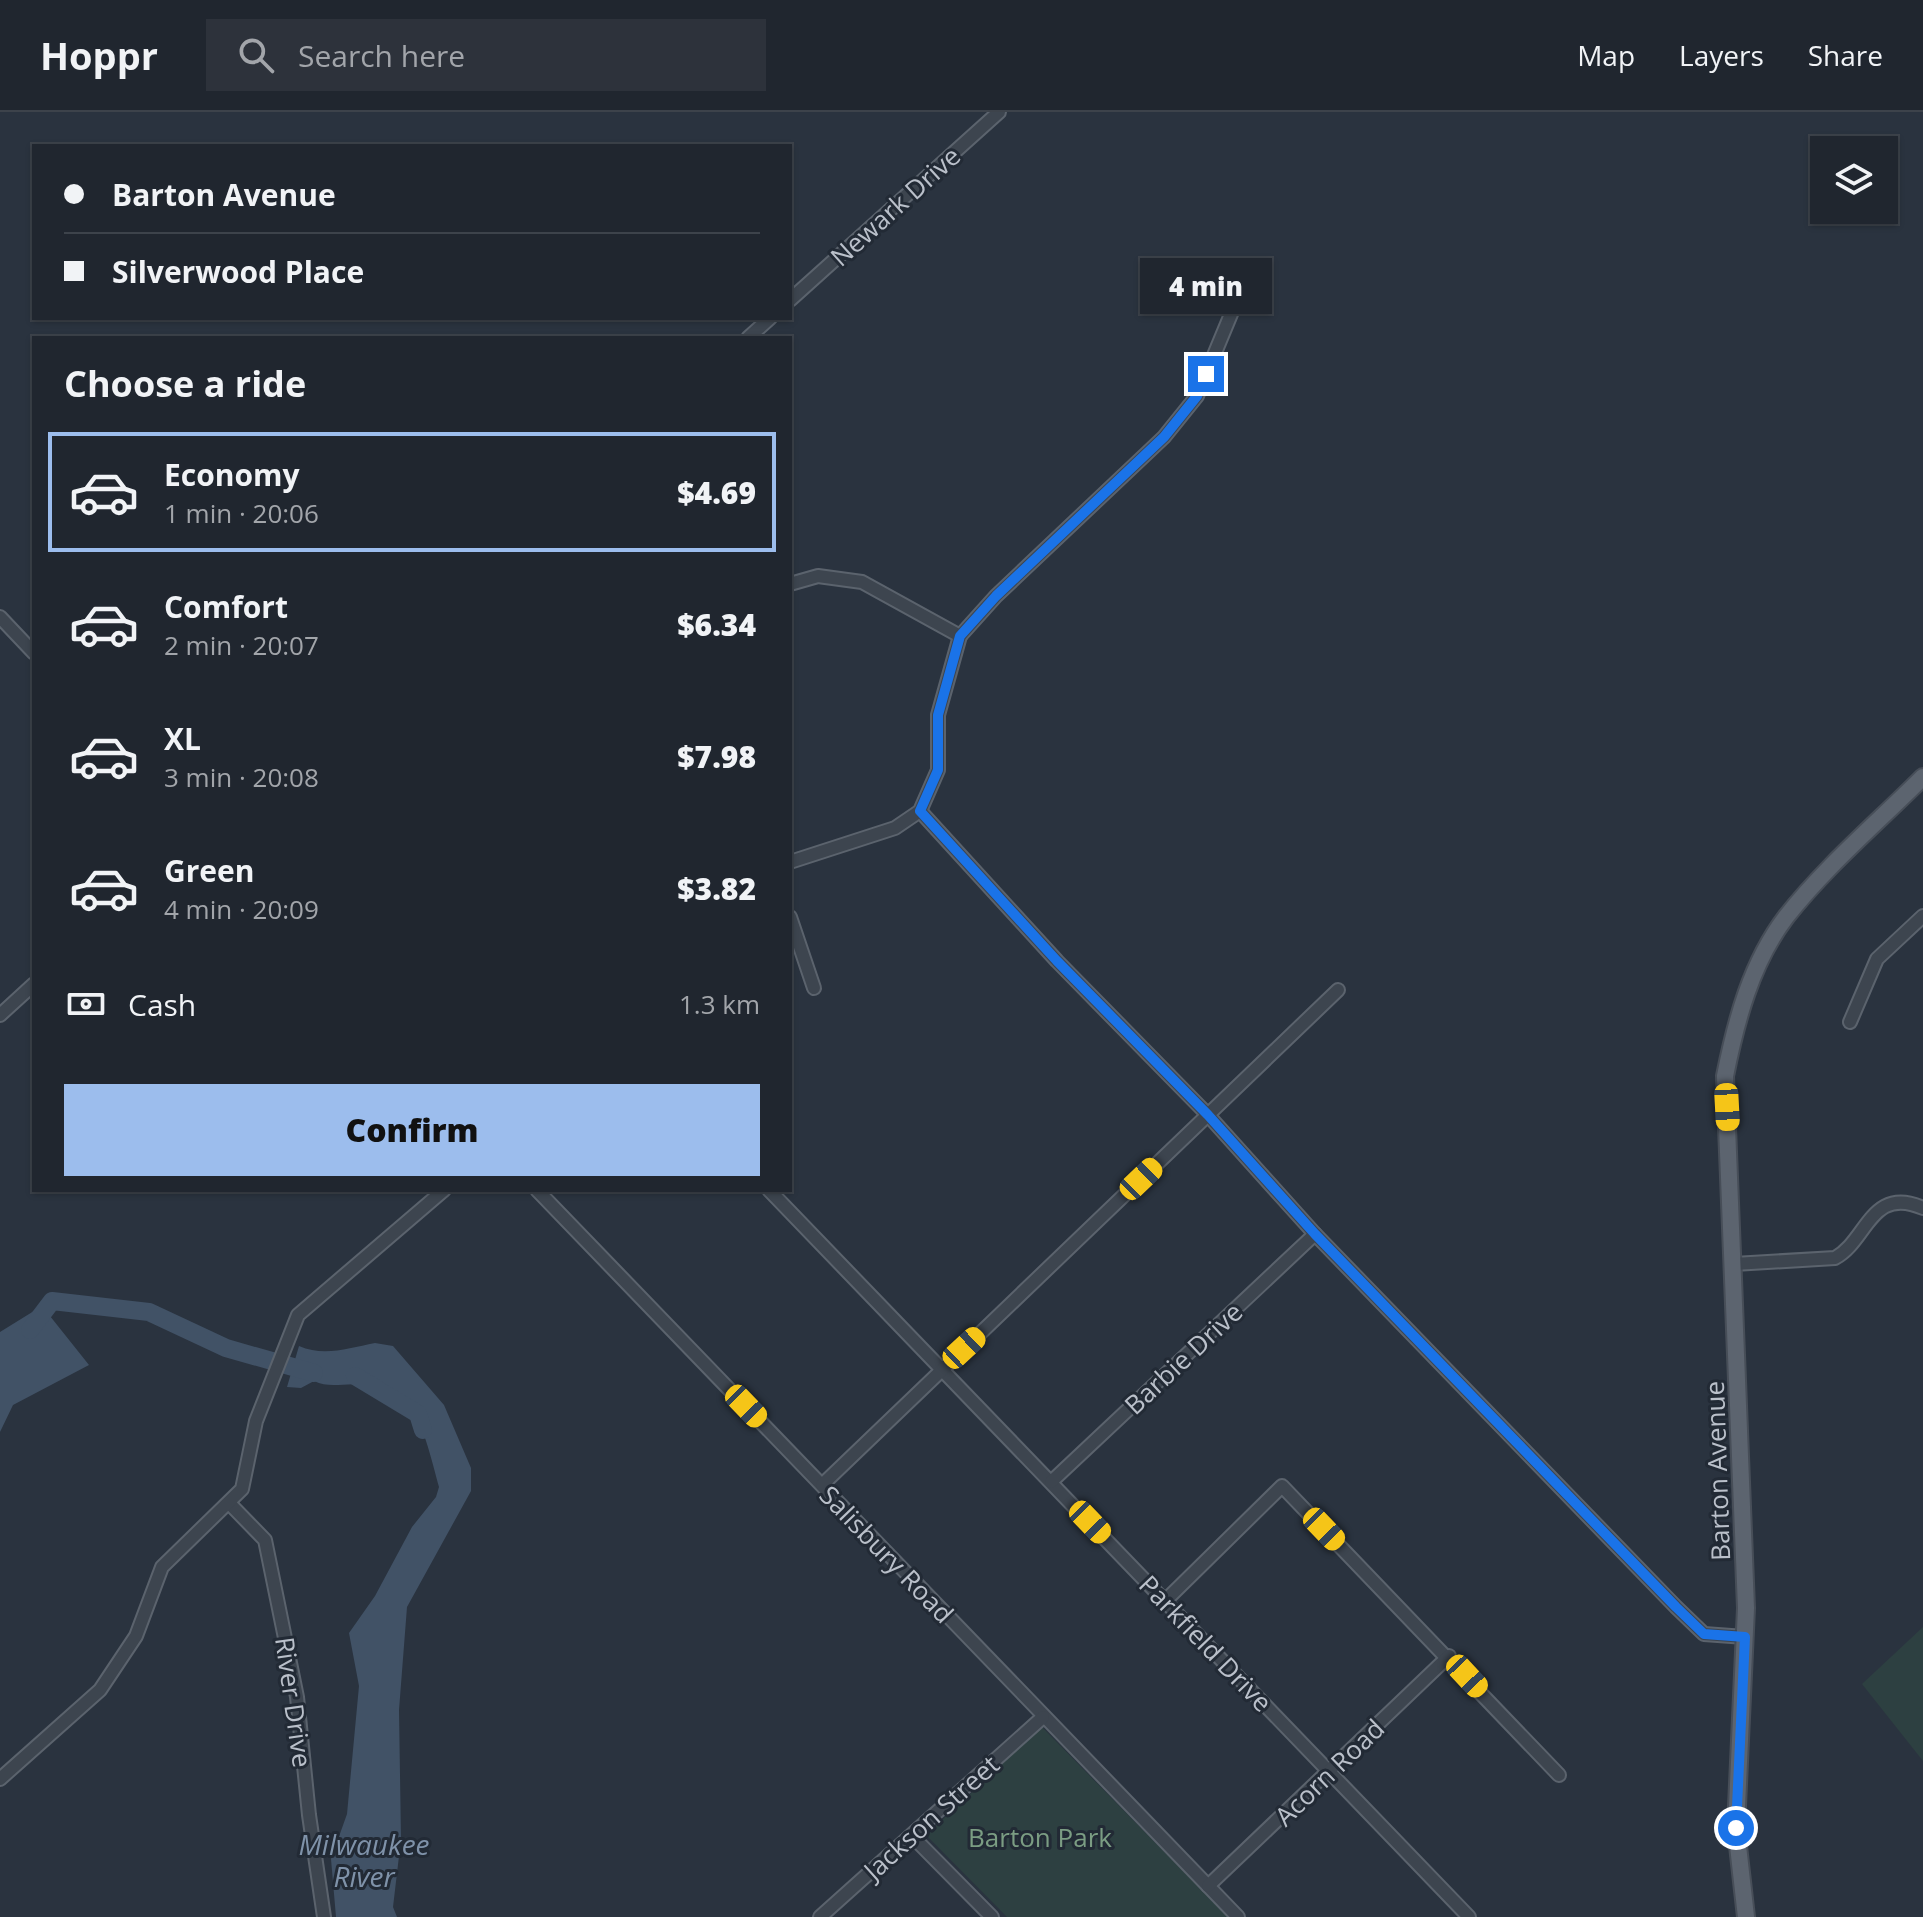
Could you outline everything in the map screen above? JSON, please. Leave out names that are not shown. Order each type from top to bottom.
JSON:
[{"type":"main road","name":"Barton Avenue","points":[[1746,1917],[1736,1818],[1745,1637],[1725,1076],[1735,1024],[1757,967],[1785,919],[1923,777]]},
{"type":"street","name":"Newark Drive","points":[[792,298],[999,112]]},
{"type":"street","points":[[792,861],[895,828],[920,811],[938,770],[938,715],[960,636],[996,596],[1164,437],[1197,396],[1234,307]]},
{"type":"street","points":[[750,336],[768,320]]},
{"type":"street","points":[[792,583],[818,576],[862,582],[960,636]]},
{"type":"street","points":[[0,617],[32,651]]},
{"type":"street","points":[[920,811],[1057,961],[1208,1115],[1315,1234],[1676,1607],[1704,1634],[1745,1637]]},
{"type":"street","points":[[1850,1022],[1877,959],[1923,916]]},
{"type":"street","points":[[792,923],[814,988]]},
{"type":"street","points":[[0,1015],[32,986]]},
{"type":"street","points":[[822,1485],[1338,990]]},
{"type":"street","points":[[0,1779],[100,1690],[136,1636],[162,1567],[229,1503],[247,1479],[256,1421],[298,1315],[442,1192]]},
{"type":"street","name":"Salisbury Road","points":[[539,1192],[1238,1917]]},
{"type":"street","name":"Parkfield Drive","points":[[771,1192],[1469,1917]]},
{"type":"street","points":[[1734,1264],[1835,1258],[1847,1252],[1879,1208],[1901,1202],[1923,1208]]},
{"type":"street","name":"Barbie Drive","points":[[1051,1482],[1315,1234]]},
{"type":"street","points":[[1166,1600],[1282,1486],[1449,1656],[1559,1775]]},
{"type":"street","name":"River Drive","points":[[229,1503],[265,1540],[297,1697],[309,1815],[324,1917]]},
{"type":"street","name":"Acorn Road","points":[[1208,1886],[1449,1656]]},
{"type":"street","name":"Jackson Street","points":[[820,1917],[1043,1717]]},
{"type":"street","points":[[912,1836],[992,1917]]},
{"type":"green space","points":[[1923,1627],[1923,1761],[1862,1684]]},
{"type":"green space","name":"Barton Park","points":[[1042,1727],[1228,1917],[1007,1917],[926,1835]]},
{"type":"water","points":[[42,1306],[89,1365],[13,1405],[0,1432],[0,1332]]},
{"type":"water","name":"Milwaukee River","points":[[375,1343],[393,1346],[444,1405],[471,1468],[471,1491],[407,1607],[399,1710],[401,1839],[393,1907],[397,1917],[336,1917],[331,1859],[347,1814],[359,1686],[349,1633],[375,1596],[412,1527],[436,1497],[439,1487],[421,1427],[411,1406],[401,1396],[357,1384],[326,1385],[314,1381],[301,1388],[287,1387],[299,1346],[327,1351]]},
{"type":"waterway","name":"Milwaukee River","points":[[30,1330],[52,1301],[149,1312],[226,1348],[314,1373]]},
{"type":"waterway","name":"Milwaukee River","points":[[355,1376],[418,1414],[423,1430]]},
{"type":"route","points":[[1206,374],[1197,396],[1164,437],[996,596],[960,636],[938,715],[938,770],[920,811],[1057,961],[1208,1115],[1315,1234],[1676,1607],[1704,1634],[1745,1637],[1736,1828]]}]
